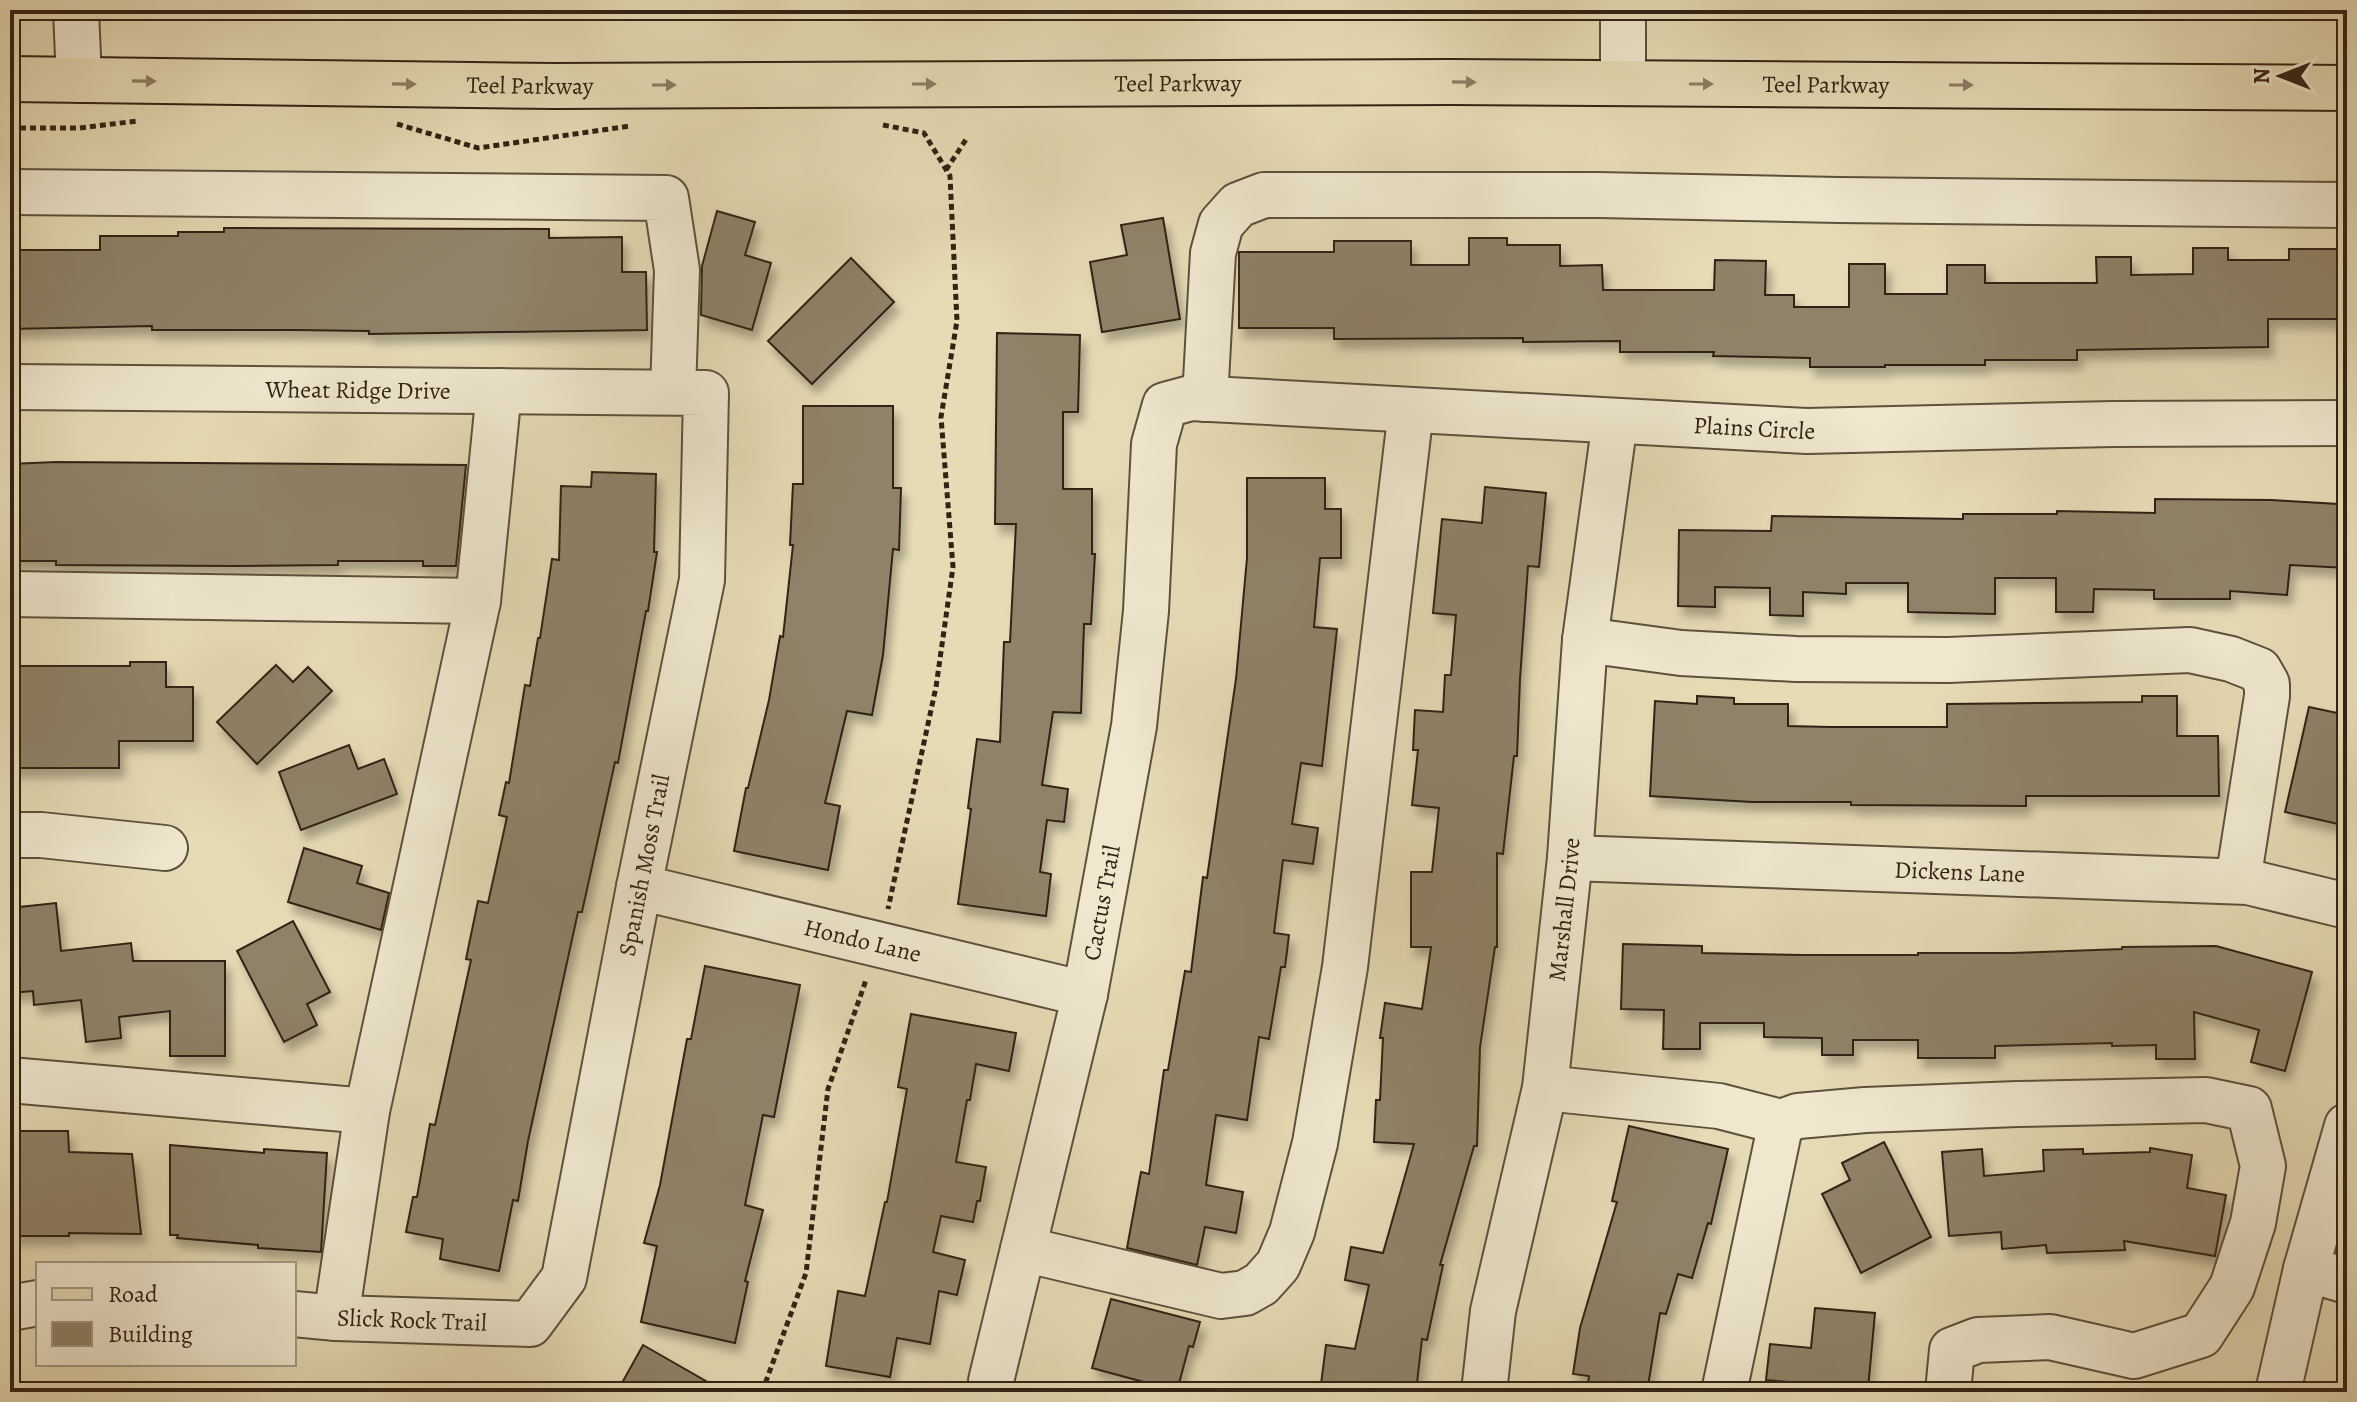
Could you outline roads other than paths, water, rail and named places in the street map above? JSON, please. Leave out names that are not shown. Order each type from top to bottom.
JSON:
[{"type":"main road","name":"Teel Parkway","points":[[10,79],[554,86],[1451,82],[2347,88]]},
{"type":"street","points":[[76,10],[79,80]]},
{"type":"street","points":[[1623,10],[1623,83]]},
{"type":"street","name":"Spanish Moss Trail","points":[[10,192],[666,198],[690,393],[702,580],[564,1278],[530,1324]]},
{"type":"street","name":"Cactus Trail","points":[[991,1392],[991,1381],[1085,994],[1134,726],[1146,611],[1154,444],[1185,402],[1213,253],[1221,224],[1238,205],[1264,195],[1598,195],[2347,205]]},
{"type":"street","name":"Wheat Ridge Drive","points":[[10,387],[690,393]]},
{"type":"street","points":[[315,1316],[367,1111],[478,601],[499,391]]},
{"type":"street","name":"Plains Circle","points":[[1185,402],[1411,410],[1807,431],[2113,424],[2347,423]]},
{"type":"street","points":[[1023,1249],[1221,1296],[1245,1293],[1261,1284],[1278,1265],[1292,1232],[1315,1143],[1345,967],[1411,410]]},
{"type":"street","name":"Marshall Drive","points":[[1484,1392],[1493,1311],[1545,1088],[1570,858],[1585,640],[1615,421]]},
{"type":"street","points":[[10,594],[478,601]]},
{"type":"street","points":[[1585,640],[1681,653],[1796,659],[1948,660],[2190,650],[2231,659],[2259,670],[2267,684],[2238,881]]},
{"type":"street","points":[[10,835],[41,835],[165,848]]},
{"type":"street","name":"Dickens Lane","points":[[1570,858],[2238,881],[2347,906]]},
{"type":"street","name":"Hondo Lane","points":[[639,887],[1085,994]]},
{"type":"street","points":[[10,1080],[367,1111]]},
{"type":"street","points":[[1545,1088],[1719,1106],[1781,1122],[1798,1116],[1865,1110],[2017,1104],[2206,1100],[2249,1109],[2263,1166],[2253,1223],[2232,1287],[2201,1335],[2134,1356],[2050,1337],[1978,1340],[1952,1350],[1948,1392]]},
{"type":"street","points":[[1724,1392],[1781,1122]]},
{"type":"street","points":[[2278,1392],[2327,1275],[2347,1126]]},
{"type":"street","points":[[10,1308],[36,1303]]},
{"type":"street","name":"Slick Rock Trail","points":[[315,1316],[530,1324]]}]
